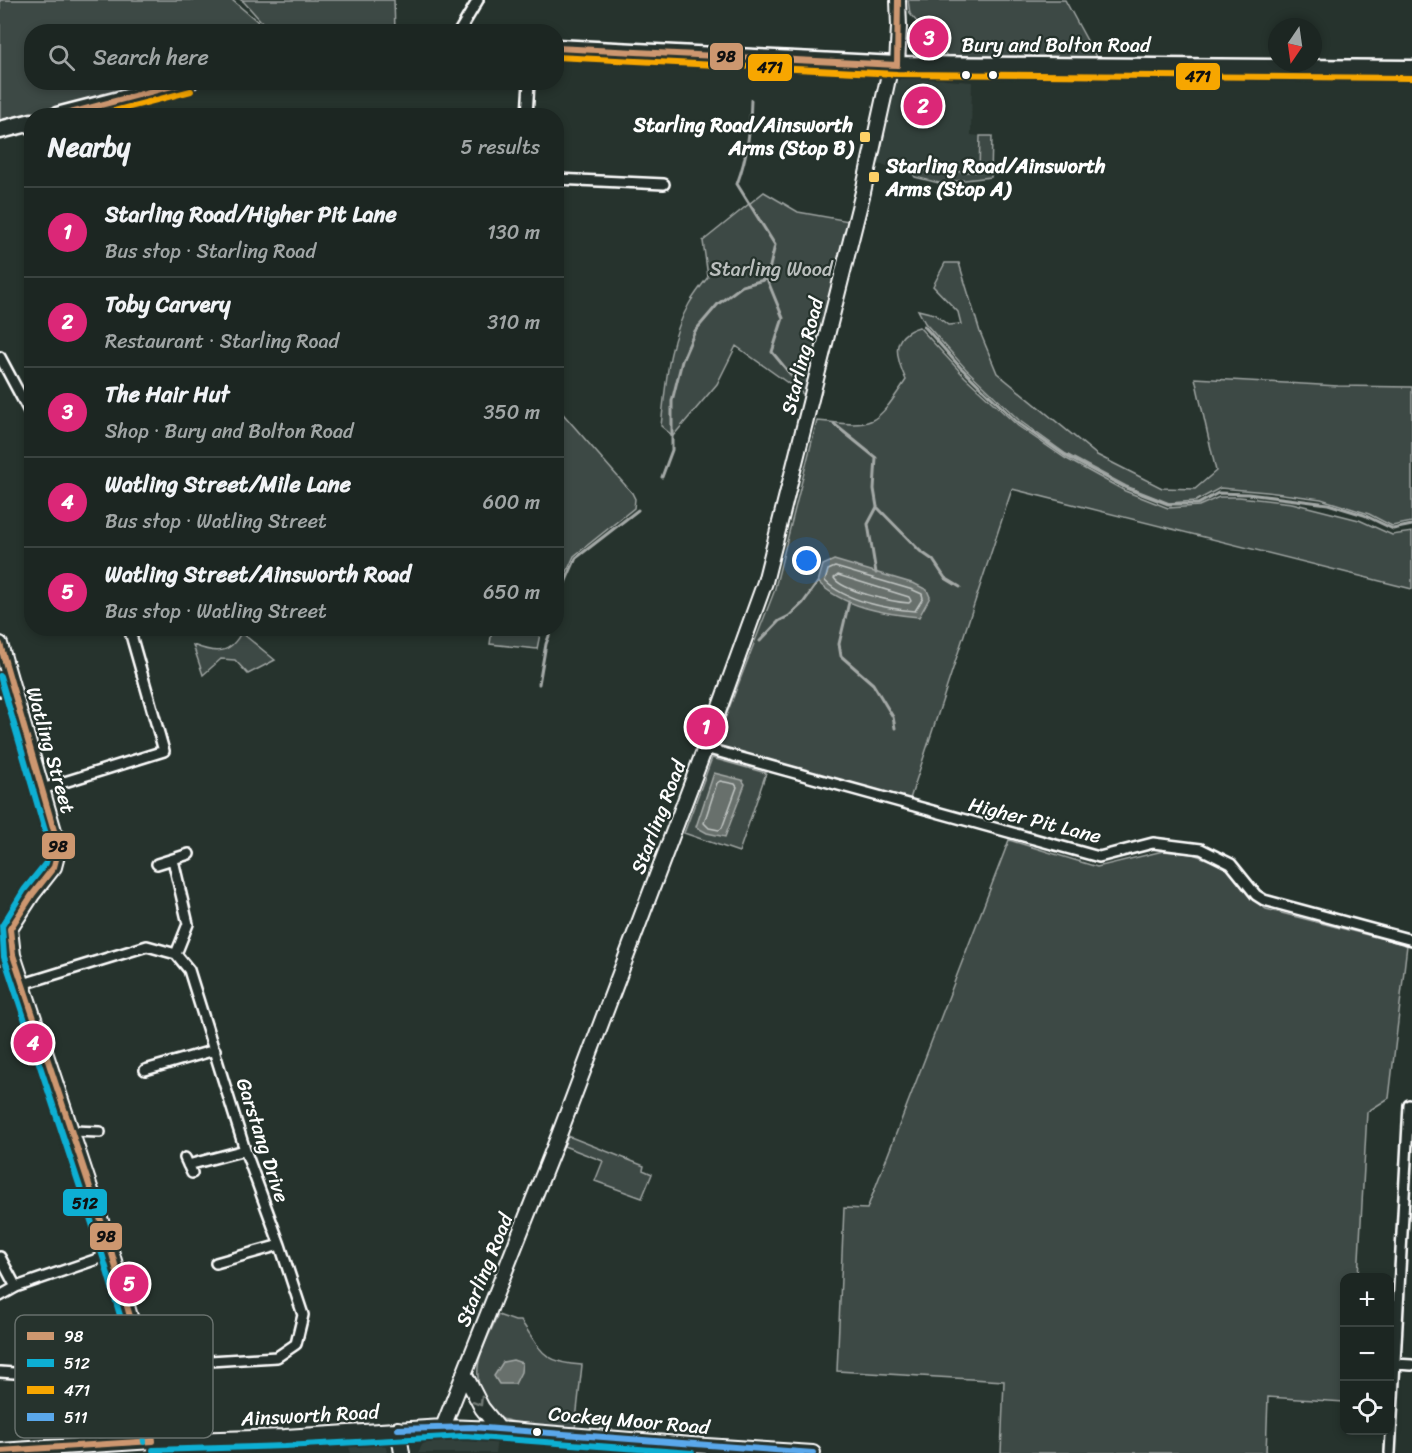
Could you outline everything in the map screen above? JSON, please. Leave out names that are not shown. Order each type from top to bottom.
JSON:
[{"type":"highway","name":"Bury and Bolton Road","points":[[564,48],[894,65],[1412,69]]},
{"type":"highway","points":[[88,108],[158,90]]},
{"type":"highway","points":[[0,130],[24,124]]},
{"type":"main road","name":"Starling Road","points":[[443,1427],[559,1135],[765,582],[894,65],[899,27],[898,0]]},
{"type":"main road","name":"Watling Street","points":[[0,645],[6,689],[42,789],[59,848],[54,867],[10,928],[6,957],[23,984],[112,1254],[130,1315]]},
{"type":"main road","points":[[464,1373],[482,1408],[499,1429]]},
{"type":"main road","name":"Ainsworth Road","points":[[0,1451],[443,1427]]},
{"type":"main road","name":"Cockey Moor Road","points":[[443,1427],[499,1429],[813,1453]]},
{"type":"main road","points":[[398,1429],[402,1453]]},
{"type":"street","points":[[463,24],[478,0]]},
{"type":"street","points":[[527,108],[529,90]]},
{"type":"street","points":[[564,179],[664,184]]},
{"type":"street","points":[[0,357],[24,402]]},
{"type":"street","points":[[42,789],[164,751],[131,636]]},
{"type":"street","name":"Higher Pit Lane","points":[[705,748],[1099,857],[1153,843],[1200,849],[1231,864],[1256,895],[1264,900],[1412,940]]},
{"type":"street","points":[[157,864],[189,854]]},
{"type":"street","points":[[23,984],[147,946],[176,954],[188,924],[173,860]]},
{"type":"street","name":"Garstang Drive","points":[[176,954],[189,970],[245,1150],[303,1315],[296,1344],[277,1357],[213,1361]]},
{"type":"street","points":[[145,1070],[215,1050]]},
{"type":"street","points":[[1390,1453],[1401,1260],[1410,1169],[1409,1105]]},
{"type":"street","points":[[72,1131],[100,1132]]},
{"type":"street","points":[[188,1165],[245,1150]]},
{"type":"street","points":[[216,1262],[280,1245]]},
{"type":"street","points":[[0,1296],[16,1287],[112,1254]]},
{"type":"street","points":[[0,1257],[16,1287]]},
{"type":"street","points":[[1401,1260],[1412,1260]]},
{"type":"street","points":[[1395,1364],[1412,1365]]},
{"type":"street","points":[[0,1372],[15,1373]]},
{"type":"shaded area","points":[[904,75],[935,76],[946,80],[972,82],[971,135],[980,136],[979,172],[911,171],[877,164],[895,84]]},
{"type":"shaded area","points":[[458,1436],[497,1440],[495,1453],[418,1453],[427,1440]]},
{"type":"shaded area","points":[[379,1441],[385,1445],[388,1453],[351,1453],[349,1448],[351,1444]]},
{"type":"green space","points":[[0,0],[232,0],[259,24],[24,24],[24,90],[124,90],[52,108],[24,108],[24,115],[0,121]]},
{"type":"green space","points":[[241,0],[394,0],[395,24],[264,24]]},
{"type":"green space","points":[[908,0],[1065,0],[1096,57],[949,58],[910,14]]},
{"type":"green space","points":[[980,136],[992,136],[991,177],[939,183],[915,177],[911,171],[979,172]]},
{"type":"green space","name":"Starling Wood","points":[[764,192],[798,212],[849,221],[806,396],[736,346],[717,384],[673,436],[661,426],[667,379],[672,348],[682,318],[693,297],[708,277],[703,241]]},
{"type":"green space","points":[[945,263],[959,263],[980,332],[997,373],[1097,455],[1162,488],[1195,489],[1216,471],[1195,378],[1338,386],[1412,387],[1412,522],[1392,526],[1369,514],[1321,499],[1220,488],[1196,501],[1169,503],[1126,486],[1066,454],[1020,421],[966,369],[925,323],[918,310],[934,314],[948,325],[961,324],[958,312],[933,286]]},
{"type":"green space","points":[[919,327],[965,377],[1018,426],[1065,458],[1125,491],[1168,508],[1199,506],[1219,497],[1292,503],[1359,520],[1392,535],[1412,532],[1412,589],[1012,489],[909,802],[714,747],[774,592],[817,421],[850,424],[871,421],[879,416],[906,380],[898,356],[899,342],[909,331]]},
{"type":"green space","points":[[564,415],[635,499],[634,508],[574,556],[564,578]]},
{"type":"green space","points":[[239,636],[246,636],[275,660],[248,674],[235,660],[221,659],[203,675],[193,645],[215,651],[233,645]]},
{"type":"green space","points":[[491,636],[540,636],[537,649],[490,644]]},
{"type":"green space","points":[[712,758],[766,773],[739,852],[684,833]]},
{"type":"green space","points":[[1009,840],[1097,867],[1163,851],[1193,854],[1228,867],[1252,899],[1266,909],[1407,945],[1389,1098],[1367,1112],[1358,1273],[1340,1273],[1340,1402],[1268,1397],[1266,1453],[1001,1453],[1004,1381],[837,1371],[844,1208],[867,1209]]},
{"type":"green space","points":[[568,1136],[644,1166],[643,1170],[652,1174],[642,1198],[595,1181],[603,1161],[564,1146]]},
{"type":"green space","points":[[498,1315],[521,1321],[544,1354],[559,1362],[582,1365],[575,1429],[518,1423],[502,1419],[489,1409],[480,1390],[478,1368],[483,1347]]},
{"type":"water","points":[[834,560],[915,584],[927,590],[930,597],[919,617],[892,614],[852,603],[828,591],[818,582],[823,565]]},
{"type":"water","points":[[714,773],[742,780],[745,784],[725,837],[707,833],[696,827]]},
{"type":"water","points":[[513,1360],[522,1363],[521,1372],[515,1384],[499,1384],[494,1376],[503,1362]]},
{"type":"waterway","points":[[751,100],[748,142],[737,184],[775,245],[767,279],[783,318],[772,352],[796,381]]},
{"type":"waterway","points":[[662,477],[672,450],[672,401],[682,361],[695,331],[718,304],[742,286],[767,279]]},
{"type":"waterway","points":[[924,326],[960,367],[1018,423],[1066,456],[1126,488],[1168,504],[1198,504],[1218,493],[1248,494],[1328,504],[1364,515],[1393,529],[1412,525]]},
{"type":"waterway","points":[[834,424],[876,458],[874,489],[877,507],[920,551],[933,560],[945,578],[960,587]]},
{"type":"waterway","points":[[876,573],[868,524],[877,507]]},
{"type":"waterway","points":[[564,585],[576,558],[638,510]]},
{"type":"waterway","points":[[760,641],[779,621],[789,616],[803,603],[818,582]]},
{"type":"waterway","points":[[849,602],[839,644],[841,656],[873,684],[893,717],[895,728]]},
{"type":"waterway","points":[[539,684],[549,636]]},
{"type":"transit line","name":"98","points":[[897,65],[898,0]]},
{"type":"transit line","name":"98","points":[[564,48],[897,65]]},
{"type":"transit line","name":"471","points":[[564,57],[897,74],[1412,78]]},
{"type":"transit line","name":"98","points":[[89,108],[157,90]]},
{"type":"transit line","name":"471","points":[[126,108],[191,91]]},
{"type":"transit line","name":"98","points":[[0,644],[59,848],[54,867],[10,929],[13,955],[112,1254],[130,1315]]},
{"type":"transit line","name":"512","points":[[0,676],[50,848],[46,863],[24,890],[2,926],[4,957],[103,1257],[120,1315]]},
{"type":"transit line","name":"511","points":[[398,1429],[472,1427],[813,1453]]},
{"type":"transit line","name":"512","points":[[153,1450],[285,1446],[465,1436],[692,1453]]},
{"type":"transit line","name":"512","points":[[144,1438],[144,1442]]},
{"type":"transit line","name":"98","points":[[0,1451],[153,1441]]},
{"type":"place","name":"The Hair Hut","points":[[929,38]]},
{"type":"place","name":"Toby Carvery","points":[[923,106]]},
{"type":"place","name":"Starling Road/Ainsworth Arms (Stop B)","points":[[865,137]]},
{"type":"place","name":"Starling Road/Ainsworth Arms (Stop A)","points":[[874,177]]},
{"type":"place","name":"Starling Road/Higher Pit Lane","points":[[706,727]]},
{"type":"place","name":"Watling Street/Mile Lane","points":[[33,1043]]},
{"type":"place","name":"Watling Street/Ainsworth Road","points":[[129,1284]]}]
